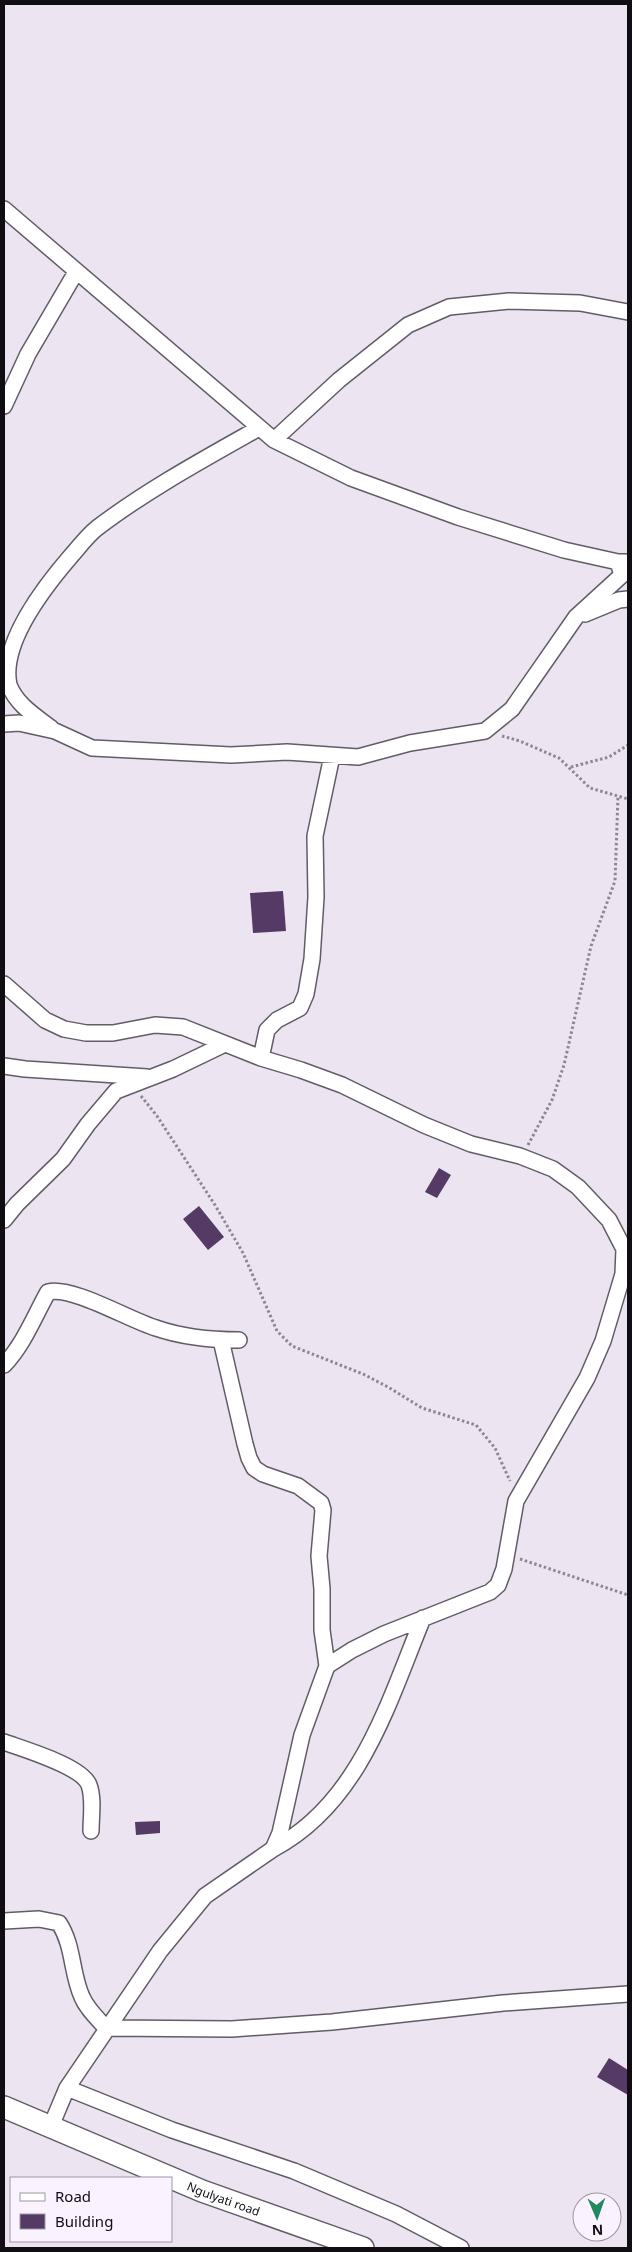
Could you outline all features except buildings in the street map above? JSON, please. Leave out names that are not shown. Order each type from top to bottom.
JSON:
[{"type":"main road","name":"Ngulyati road","points":[[4,2107],[169,2177]]},
{"type":"main road","name":"Ngulyati road","points":[[172,2178],[202,2191],[363,2248]]},
{"type":"street","points":[[4,209],[274,440],[351,478],[458,517],[564,550],[623,562],[622,575],[576,617],[512,709],[484,731],[410,743],[358,757],[287,752],[231,755],[92,748],[55,731],[19,723],[4,724]]},
{"type":"street","points":[[4,406],[28,354],[76,272]]},
{"type":"street","points":[[274,440],[339,380],[408,325],[449,307],[509,301],[580,303],[628,312]]},
{"type":"street","points":[[55,731],[23,707],[9,684],[6,660],[16,629],[41,591],[95,530],[139,499],[259,428]]},
{"type":"street","points":[[576,617],[619,600],[628,599]]},
{"type":"street","points":[[261,1058],[267,1030],[277,1020],[300,1008],[306,994],[312,959],[316,897],[315,836],[332,756]]},
{"type":"street","points":[[4,984],[45,1020],[64,1029],[86,1034],[113,1033],[155,1025],[183,1027],[261,1058],[342,1085],[424,1126],[471,1144],[520,1156],[553,1169],[578,1187],[609,1220],[626,1248],[623,1274],[597,1356],[561,1426],[516,1501],[507,1554],[498,1585],[490,1592],[423,1618],[352,1650],[327,1666]]},
{"type":"street","points":[[4,1220],[17,1204],[63,1159],[88,1124],[116,1091],[225,1044]]},
{"type":"street","points":[[4,1066],[25,1070],[152,1077]]},
{"type":"street","points":[[4,1365],[14,1355],[48,1292],[56,1290],[73,1293],[156,1329],[221,1340],[239,1340]]},
{"type":"street","points":[[221,1340],[245,1444],[254,1468],[263,1474],[298,1486],[320,1502],[323,1510],[320,1556],[322,1630],[327,1666],[307,1720],[280,1833],[273,1849]]},
{"type":"street","points":[[51,2126],[67,2088],[106,2028],[160,1951],[205,1896],[273,1849],[288,1841],[321,1816],[350,1780],[369,1746],[423,1618]]},
{"type":"street","points":[[4,1742],[73,1770],[87,1781],[90,1787],[91,1831]]},
{"type":"street","points":[[4,1921],[39,1919],[58,1923],[69,1942],[74,1972],[82,1998],[92,2013],[106,2028],[232,2029],[332,2022],[503,2003],[628,1994]]},
{"type":"street","points":[[67,2088],[172,2130],[294,2171],[396,2214],[461,2248]]},
{"type":"path","points":[[484,731],[520,741],[546,751],[570,767],[590,788],[628,798]]},
{"type":"path","points":[[570,767],[609,757],[628,745]]},
{"type":"path","points":[[520,1156],[537,1131],[552,1100],[573,1033],[582,980],[591,946],[615,881],[618,796]]},
{"type":"path","points":[[132,1085],[157,1116],[243,1253],[277,1331],[292,1346],[362,1374],[388,1387],[422,1408],[476,1425],[495,1448],[516,1501]]},
{"type":"path","points":[[507,1554],[628,1595]]}]
